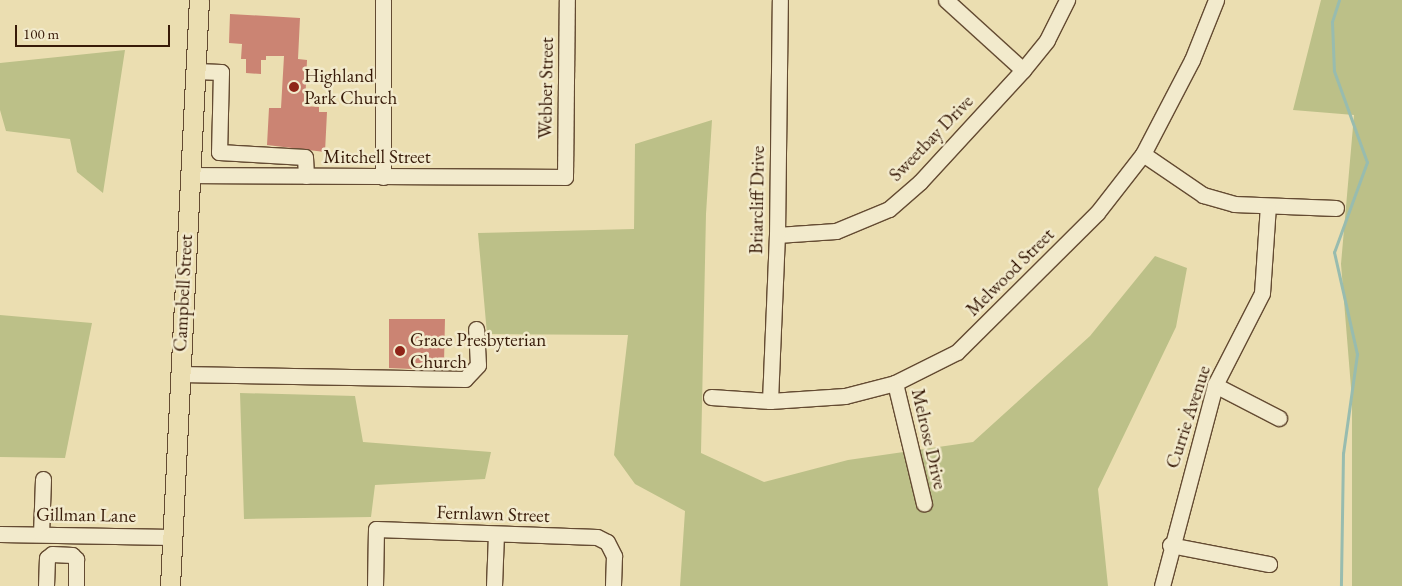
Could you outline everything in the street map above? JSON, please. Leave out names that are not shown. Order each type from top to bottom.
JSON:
[{"type":"main road","name":"Campbell Street","points":[[170,586],[188,175],[199,0]]},
{"type":"street","points":[[383,0],[383,177]]},
{"type":"street","name":"Webber Street","points":[[566,177],[567,0]]},
{"type":"street","name":"Briarcliff Drive","points":[[770,401],[777,235],[780,0]]},
{"type":"street","points":[[946,0],[1023,70]]},
{"type":"street","name":"Sweetbay Drive","points":[[777,235],[836,231],[889,208],[920,182],[1023,70],[1047,40],[1067,0]]},
{"type":"street","name":"Melwood Street","points":[[711,397],[770,401],[845,396],[895,383],[957,352],[1097,213],[1143,154],[1192,60],[1216,0]]},
{"type":"street","points":[[195,71],[221,72],[219,152],[305,157],[306,176]]},
{"type":"street","points":[[1143,154],[1204,195],[1234,204],[1336,208]]},
{"type":"street","name":"Mitchell Street","points":[[188,175],[566,177]]},
{"type":"street","name":"Currie Avenue","points":[[1162,586],[1170,545],[1215,385],[1262,293],[1268,206]]},
{"type":"street","points":[[179,374],[465,379],[478,365],[476,329]]},
{"type":"street","name":"Melrose Drive","points":[[895,383],[924,504]]},
{"type":"street","points":[[1215,385],[1279,418]]},
{"type":"street","points":[[42,534],[43,479]]},
{"type":"street","name":"Fernlawn Street","points":[[375,586],[376,529],[496,535],[597,537],[607,542],[614,556],[613,586]]},
{"type":"street","name":"Gillman Lane","points":[[0,534],[172,537]]},
{"type":"street","points":[[494,586],[496,535]]},
{"type":"street","points":[[1170,545],[1269,564]]},
{"type":"street","points":[[46,586],[47,558],[52,554],[72,555],[76,559],[76,586]]},
{"type":"green space","points":[[1321,0],[1402,0],[1402,586],[1352,586],[1352,400],[1341,264],[1354,115],[1293,110]]},
{"type":"green space","points":[[125,50],[103,193],[77,172],[70,139],[6,131],[0,110],[0,63]]},
{"type":"green space","points":[[712,120],[706,214],[701,453],[764,482],[848,460],[973,442],[1090,336],[1155,256],[1187,268],[1176,327],[1098,489],[1108,586],[680,586],[685,511],[635,484],[614,455],[628,335],[487,334],[478,233],[634,229],[635,144]]},
{"type":"green space","points":[[0,315],[92,323],[65,458],[0,457]]},
{"type":"green space","points":[[240,393],[355,396],[363,442],[491,452],[485,479],[375,485],[371,517],[244,519]]},
{"type":"building","name":"Highland Park Church","points":[[230,14],[300,18],[298,59],[307,60],[305,106],[319,107],[319,112],[327,112],[325,152],[267,145],[269,108],[281,108],[284,56],[266,56],[266,60],[261,60],[261,74],[246,73],[246,59],[241,59],[242,44],[229,43]]},
{"type":"building","name":"Grace Presbyterian Church","points":[[389,319],[445,319],[444,363],[412,363],[412,369],[389,368]]},
{"type":"waterway","points":[[1339,0],[1332,22],[1334,71],[1367,162],[1334,252],[1357,354],[1343,453],[1341,586]]},
{"type":"place","name":"Highland Park Church","points":[[294,87]]},
{"type":"place","name":"Grace Presbyterian Church","points":[[400,351]]}]
